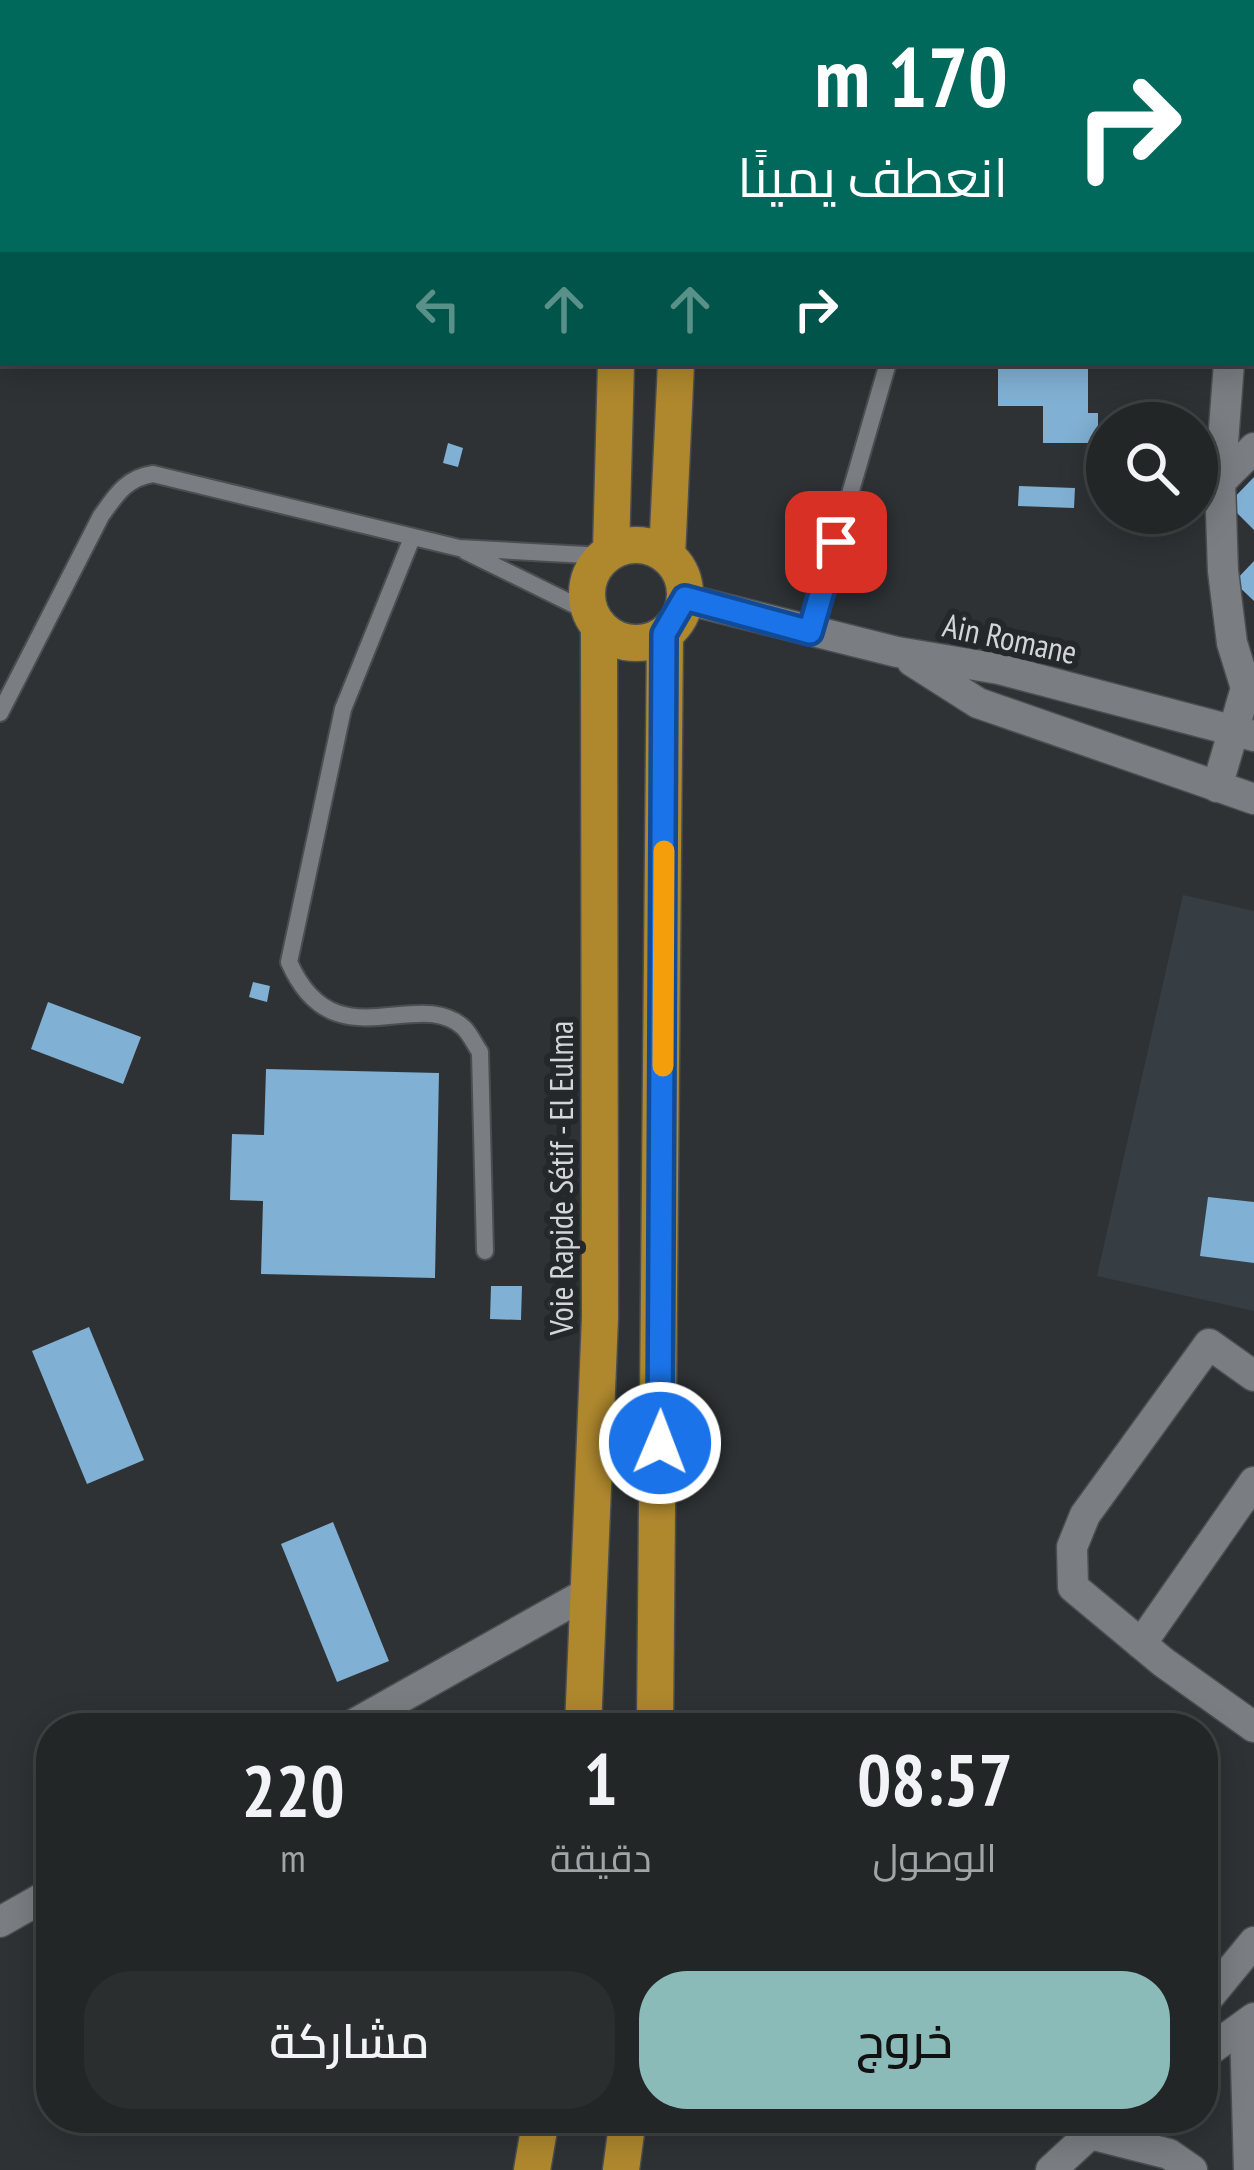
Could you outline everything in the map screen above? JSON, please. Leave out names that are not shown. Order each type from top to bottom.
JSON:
[{"type":"highway","points":[[608,554],[616,366]]},
{"type":"highway","points":[[655,1713],[664,634],[685,598],[684,583],[668,556],[676,366]]},
{"type":"highway","points":[[664,634],[638,644],[595,620],[587,592],[592,572],[608,554],[634,545],[668,556]]},
{"type":"highway","name":"Voie Rapide Sétif - El Eulma","points":[[585,1713],[600,1318],[595,620]]},
{"type":"highway","points":[[532,2170],[538,2133]]},
{"type":"highway","points":[[621,2170],[626,2133]]},
{"type":"street","points":[[1217,787],[1246,734],[1250,684],[1232,643],[1220,482],[1228,366]]},
{"type":"street","points":[[1220,482],[1254,448]]},
{"type":"street","points":[[685,598],[897,652]]},
{"type":"street","name":"Ain Romane","points":[[897,652],[999,669],[1246,734]]},
{"type":"street","name":"Ain Romane","points":[[897,652],[978,703],[1254,800]]},
{"type":"street","points":[[1254,1376],[1209,1344],[1084,1515],[1072,1547],[1073,1587],[1141,1644],[1254,1726]]},
{"type":"street","points":[[1141,1644],[1254,1482]]},
{"type":"street","points":[[374,1713],[589,1592]]},
{"type":"street","points":[[0,1922],[36,1902]]},
{"type":"street","points":[[1218,1986],[1254,1942]]},
{"type":"street","points":[[1218,2045],[1250,2024]]},
{"type":"street","points":[[1249,2170],[1250,2024]]},
{"type":"street","points":[[1059,2166],[1091,2133]]},
{"type":"street","points":[[1116,2133],[1169,2154],[1192,2170]]},
{"type":"lane","points":[[810,632],[887,366]]},
{"type":"lane","points":[[0,713],[101,516],[122,487],[137,476],[211,488],[459,548],[608,554]]},
{"type":"lane","points":[[412,538],[343,709],[289,962],[317,1005],[344,1016],[438,1017],[463,1026],[480,1052],[485,1251]]},
{"type":"lane","points":[[459,548],[595,620]]},
{"type":"shaded area","points":[[1183,895],[1254,911],[1254,1311],[1097,1276]]},
{"type":"building","points":[[998,366],[1088,366],[1086,443],[1043,443],[1043,406],[998,406]]},
{"type":"building","points":[[448,443],[463,448],[458,467],[443,463]]},
{"type":"building","points":[[1254,477],[1254,530],[1228,504]]},
{"type":"building","points":[[1019,486],[1075,488],[1074,508],[1018,506]]},
{"type":"building","points":[[1254,561],[1254,601],[1234,582]]},
{"type":"building","points":[[253,982],[270,986],[267,1002],[249,997]]},
{"type":"building","points":[[48,1002],[141,1037],[123,1084],[31,1049]]},
{"type":"building","points":[[266,1069],[439,1073],[435,1278],[261,1274],[263,1201],[230,1200],[232,1134],[264,1135]]},
{"type":"building","points":[[1208,1197],[1254,1202],[1254,1263],[1200,1256]]},
{"type":"building","points":[[491,1286],[522,1286],[521,1320],[490,1319]]},
{"type":"building","points":[[89,1327],[144,1460],[87,1484],[32,1351]]},
{"type":"building","points":[[333,1522],[389,1661],[337,1682],[281,1544]]},
{"type":"slow traffic","points":[[663,1066],[664,851]]},
{"type":"route","points":[[660,1443],[664,634],[675,624],[685,598],[810,632],[836,542]]}]
